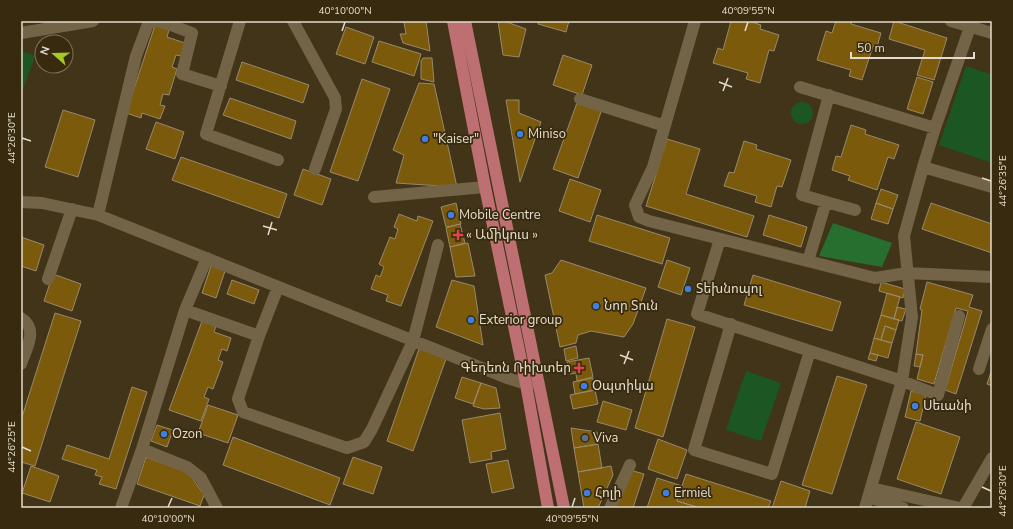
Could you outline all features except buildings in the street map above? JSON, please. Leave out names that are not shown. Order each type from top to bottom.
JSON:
[{"type":"main road","points":[[453,21],[485,187],[526,384],[548,508]]},
{"type":"main road","points":[[465,21],[564,508]]},
{"type":"lane","points":[[21,34],[69,23],[93,21]]},
{"type":"lane","points":[[98,215],[136,56],[148,24],[155,21]]},
{"type":"lane","points":[[160,21],[192,33],[182,74],[221,86]]},
{"type":"lane","points":[[240,21],[206,134],[278,160]]},
{"type":"lane","points":[[293,21],[335,98],[336,109],[315,169]]},
{"type":"lane","points":[[695,21],[653,167],[635,205],[639,217],[649,221],[875,278],[907,273],[992,277]]},
{"type":"lane","points":[[951,21],[992,33]]},
{"type":"lane","points":[[868,498],[902,381],[912,317],[904,236],[935,128],[970,27]]},
{"type":"lane","points":[[800,87],[935,128]]},
{"type":"lane","points":[[829,96],[802,195],[855,210]]},
{"type":"lane","points":[[580,99],[665,126]]},
{"type":"lane","points":[[923,167],[992,187]]},
{"type":"lane","points":[[374,197],[485,187]]},
{"type":"lane","points":[[21,202],[42,203],[98,215],[507,378],[526,384],[538,382]]},
{"type":"lane","points":[[808,261],[826,202]]},
{"type":"lane","points":[[48,279],[72,209]]},
{"type":"lane","points":[[720,239],[697,314],[902,381],[938,395],[959,316]]},
{"type":"lane","points":[[278,287],[259,336],[238,399],[243,412],[347,448],[364,442],[372,429],[413,341],[438,245]]},
{"type":"lane","points":[[124,507],[185,310],[207,258]]},
{"type":"lane","points":[[185,310],[259,336]]},
{"type":"lane","points":[[21,318],[29,326],[31,336],[21,364]]},
{"type":"lane","points":[[731,324],[694,450],[772,474],[810,351]]},
{"type":"lane","points":[[979,369],[992,329]]},
{"type":"lane","points":[[142,449],[187,467],[201,478],[217,508]]},
{"type":"lane","points":[[868,498],[962,508],[992,458]]},
{"type":"lane","points":[[610,508],[630,465]]},
{"type":"lane","points":[[868,498],[903,508]]},
{"type":"green space","points":[[21,51],[34,56],[34,59],[21,95]]},
{"type":"green space","points":[[966,66],[992,75],[992,163],[939,145]]},
{"type":"green space","points":[[802,102],[810,105],[813,113],[810,121],[802,124],[794,121],[791,113],[794,105]]},
{"type":"green space","points":[[833,223],[892,243],[882,267],[819,256]]},
{"type":"green space","points":[[746,371],[781,383],[761,441],[726,430]]},
{"type":"place","name":"Miniso","points":[[520,134]]},
{"type":"place","name":"\"Kaiser\"","points":[[425,139]]},
{"type":"place","name":"Mobile Centre","points":[[451,215]]},
{"type":"place","name":"« Ամիկուս »","points":[[458,235]]},
{"type":"place","name":"Տեխնոպոլ","points":[[688,289]]},
{"type":"place","name":"Նոր Տուն","points":[[596,306]]},
{"type":"place","name":"Exterior group","points":[[471,320]]},
{"type":"place","name":"Գեդեոն Ռիխտեր","points":[[579,368]]},
{"type":"place","name":"Օպտիկա","points":[[584,386]]},
{"type":"place","name":"Սեւանի","points":[[915,406]]},
{"type":"place","name":"Ozon","points":[[164,434]]},
{"type":"place","name":"Viva","points":[[585,438]]},
{"type":"place","name":"Հոլի","points":[[587,493]]},
{"type":"place","name":"Ermiel","points":[[666,493]]}]
